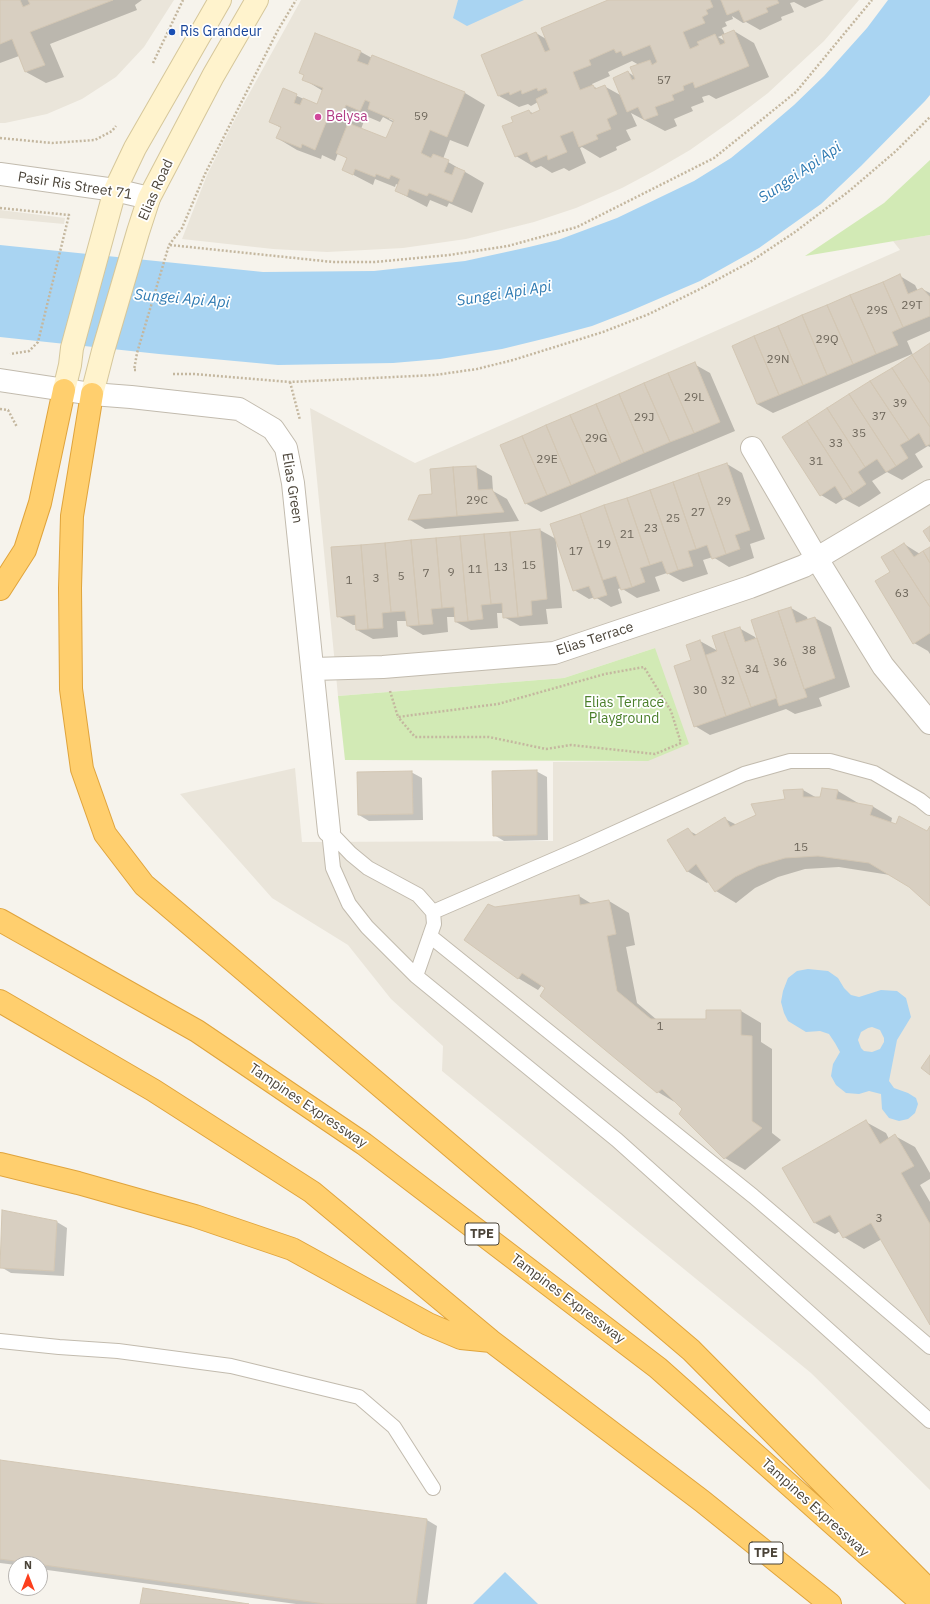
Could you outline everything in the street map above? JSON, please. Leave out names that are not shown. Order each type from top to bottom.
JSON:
[{"type":"highway","points":[[0,589],[24,550],[40,504],[64,390]]},
{"type":"highway","points":[[92,394],[72,516],[70,588],[71,689],[82,770],[105,834],[144,885],[691,1350],[930,1591]]},
{"type":"highway","name":"Tampines Expressway","points":[[0,920],[197,1031],[364,1144],[658,1368],[923,1604]]},
{"type":"highway","name":"TPE","points":[[0,1001],[153,1090],[312,1192],[491,1341],[702,1501],[830,1604]]},
{"type":"highway","points":[[0,1164],[78,1183],[195,1216],[292,1249],[428,1324],[461,1338],[491,1341]]},
{"type":"main road","points":[[64,390],[70,365],[72,348],[115,190],[135,148],[220,0]]},
{"type":"main road","name":"Elias Road","points":[[92,394],[103,351],[149,198],[210,83],[257,0]]},
{"type":"street","name":"Pasir Ris Street 71","points":[[0,174],[115,190],[149,198]]},
{"type":"street","name":"Elias Green","points":[[0,380],[92,394],[238,409],[273,429],[286,448],[293,483],[329,831]]},
{"type":"street","points":[[752,448],[817,559],[883,666],[930,723]]},
{"type":"street","name":"Elias Terrace","points":[[313,669],[383,667],[554,653],[750,587],[804,566],[930,491]]},
{"type":"lane","points":[[433,912],[581,848],[744,774],[790,761],[830,761],[874,773],[920,800],[930,808]]},
{"type":"lane","points":[[329,831],[351,854],[368,868],[418,895],[433,912],[434,924],[416,976]]},
{"type":"lane","points":[[329,831],[333,868],[349,904],[367,927],[416,976],[617,1140],[930,1421]]},
{"type":"lane","points":[[430,936],[753,1196],[930,1346]]},
{"type":"lane","points":[[0,1341],[118,1351],[231,1366],[359,1397],[394,1427],[433,1488]]},
{"type":"path","points":[[152,64],[183,0]]},
{"type":"path","points":[[142,371],[134,370],[137,353],[169,245],[182,228],[204,174],[278,30],[296,0]]},
{"type":"path","points":[[169,245],[333,262],[375,262],[449,255],[508,246],[577,227],[714,158],[796,92],[872,0]]},
{"type":"path","points":[[171,374],[194,374],[290,382],[435,375],[477,369],[513,360],[603,332],[649,314],[750,262],[795,232],[848,192],[896,151],[930,117]]},
{"type":"path","points":[[0,138],[52,143],[95,140],[112,131],[117,125]]},
{"type":"path","points":[[0,208],[69,215],[38,342],[29,351],[5,354]]},
{"type":"path","points":[[0,409],[8,410],[17,427]]},
{"type":"path","points":[[383,667],[398,717],[415,737],[489,737],[546,749],[571,745],[656,754],[681,743],[671,711],[644,667],[604,674],[498,704],[398,717]]},
{"type":"shaded area","name":"Ris Grandeur","points":[[0,0],[174,0],[144,47],[116,77],[82,99],[47,114],[0,123]]},
{"type":"shaded area","name":"Belysa","points":[[301,0],[859,0],[824,41],[768,93],[734,119],[690,150],[654,171],[622,188],[576,208],[534,222],[466,239],[403,248],[327,252],[273,249],[182,239],[207,175],[234,121]]},
{"type":"shaded area","points":[[0,210],[65,218],[64,224],[0,218]]},
{"type":"shaded area","points":[[930,235],[930,1490],[811,1373],[442,1071],[443,1046],[391,999],[348,945],[272,898],[180,794],[295,768],[302,842],[553,841],[553,762],[648,761],[655,648],[564,678],[338,696],[310,408],[415,463],[900,250],[893,241]]},
{"type":"green space","points":[[930,160],[930,235],[805,256],[884,203]]},
{"type":"green space","name":"Elias Terrace Playground","points":[[655,648],[689,744],[648,761],[345,760],[338,696],[564,678]]},
{"type":"water","points":[[458,0],[524,0],[467,26],[453,18]]},
{"type":"water","name":"Sungei Api Api","points":[[888,0],[930,0],[930,95],[925,101],[821,204],[759,248],[700,281],[592,326],[502,349],[440,359],[393,363],[278,365],[0,337],[0,245],[263,272],[374,271],[465,261],[558,240],[617,218],[694,181],[731,158],[794,105],[824,76],[867,28]]},
{"type":"water","points":[[808,969],[828,971],[838,978],[844,988],[851,995],[859,997],[881,990],[897,991],[906,998],[911,1017],[897,1040],[889,1081],[894,1088],[908,1093],[916,1098],[918,1104],[915,1113],[908,1119],[899,1121],[889,1118],[882,1109],[881,1094],[869,1091],[859,1094],[846,1093],[836,1085],[831,1076],[833,1064],[840,1052],[829,1034],[820,1031],[806,1032],[788,1021],[781,1002],[788,978],[797,971]],"holes":[[[872,1027],[880,1030],[884,1038],[884,1042],[880,1049],[872,1052],[864,1051],[858,1040],[861,1032]]]},
{"type":"water","points":[[505,1572],[538,1604],[473,1604]]},
{"type":"building","points":[[0,0],[20,0],[23,7],[30,4],[28,0],[113,0],[30,32],[45,65],[25,72],[12,39],[0,44]]},
{"type":"building","points":[[608,0],[710,0],[713,7],[706,10],[708,14],[702,17],[705,23],[683,32],[690,49],[699,45],[697,42],[715,34],[720,45],[725,43],[722,35],[734,30],[749,66],[695,88],[693,82],[683,86],[684,90],[672,95],[674,100],[655,107],[658,115],[644,120],[638,107],[627,112],[613,78],[628,71],[632,80],[635,79],[630,67],[650,60],[652,65],[657,62],[650,45],[623,56],[621,51],[616,53],[614,49],[589,60],[591,65],[573,72],[580,90],[593,85],[595,89],[605,85],[617,114],[607,119],[611,129],[596,135],[598,139],[579,147],[573,131],[560,136],[567,152],[548,160],[547,155],[531,162],[527,152],[515,157],[502,126],[513,122],[511,117],[529,110],[531,114],[540,110],[536,99],[548,93],[546,88],[538,91],[537,88],[522,94],[521,90],[510,95],[509,92],[498,96],[481,55],[536,32],[545,52],[550,50],[541,28]]},
{"type":"building","points":[[721,0],[777,0],[779,3],[766,8],[768,12],[744,22],[739,10],[727,15]]},
{"type":"building","points":[[315,33],[361,51],[357,61],[368,65],[372,55],[465,92],[447,137],[430,130],[421,153],[431,158],[433,154],[449,160],[444,172],[452,175],[455,167],[465,171],[452,202],[429,193],[427,196],[409,189],[407,196],[395,191],[400,179],[391,175],[389,179],[376,174],[375,177],[355,169],[353,175],[342,170],[347,158],[336,153],[348,123],[386,138],[394,120],[368,109],[370,102],[365,100],[360,111],[346,105],[340,119],[329,115],[315,150],[302,144],[301,148],[276,138],[281,127],[269,122],[283,88],[297,94],[294,103],[300,105],[303,98],[317,104],[323,88],[302,80],[304,75],[299,73]]},
{"type":"building","points":[[900,274],[908,294],[922,288],[930,297],[930,316],[903,327],[883,282]]},
{"type":"building","points":[[883,282],[903,327],[892,332],[898,345],[876,354],[850,295]]},
{"type":"building","points":[[850,295],[876,354],[853,364],[827,305]]},
{"type":"building","points":[[827,305],[853,364],[827,375],[802,315]]},
{"type":"building","points":[[802,315],[827,375],[803,385],[778,326]]},
{"type":"building","points":[[778,326],[803,385],[779,395],[754,336]]},
{"type":"building","points":[[754,336],[779,395],[757,404],[732,346]]},
{"type":"building","points":[[930,343],[930,383],[912,355]]},
{"type":"building","points":[[912,355],[930,383],[930,427],[892,368]]},
{"type":"building","points":[[695,362],[720,422],[694,433],[668,373]]},
{"type":"building","points":[[892,368],[930,427],[930,444],[926,446],[919,433],[909,440],[870,381]]},
{"type":"building","points":[[668,373],[694,433],[670,442],[644,383]]},
{"type":"building","points":[[870,381],[909,440],[900,445],[908,458],[896,466],[849,394]]},
{"type":"building","points":[[644,383],[670,442],[644,453],[619,394]]},
{"type":"building","points":[[619,394],[644,453],[621,463],[596,404]]},
{"type":"building","points":[[849,394],[896,466],[886,472],[877,459],[865,467],[827,408]]},
{"type":"building","points":[[596,404],[621,463],[596,474],[570,415]]},
{"type":"building","points":[[827,408],[865,467],[858,472],[866,484],[853,493],[807,421]]},
{"type":"building","points":[[570,415],[596,474],[571,485],[546,425]]},
{"type":"building","points":[[807,421],[853,493],[843,499],[835,486],[820,496],[782,437]]},
{"type":"building","points":[[546,425],[571,485],[547,495],[522,436]]},
{"type":"building","points":[[522,436],[547,495],[525,504],[500,445]]},
{"type":"building","points":[[727,463],[750,530],[735,535],[740,549],[726,554],[698,473]]},
{"type":"building","points":[[476,466],[478,490],[492,489],[504,512],[457,516],[453,467]]},
{"type":"building","points":[[453,467],[457,516],[408,520],[419,495],[432,494],[430,469]]},
{"type":"building","points":[[698,473],[726,554],[712,559],[707,545],[696,549],[673,482]]},
{"type":"building","points":[[673,482],[696,549],[688,551],[693,566],[678,570],[650,490]]},
{"type":"building","points":[[650,490],[678,570],[667,574],[662,561],[650,565],[627,498]]},
{"type":"building","points":[[627,498],[650,565],[640,568],[645,582],[632,587],[604,505]]},
{"type":"building","points":[[604,505],[632,587],[621,590],[616,576],[603,580],[580,514]]},
{"type":"building","points":[[580,514],[607,595],[594,599],[589,586],[573,591],[550,524]]},
{"type":"building","points":[[930,526],[930,542],[923,531]]},
{"type":"building","points":[[540,529],[547,599],[531,601],[532,615],[518,617],[510,532]]},
{"type":"building","points":[[510,532],[518,617],[503,618],[502,603],[491,604],[484,534]]},
{"type":"building","points":[[484,534],[491,604],[481,605],[483,619],[468,621],[460,536]]},
{"type":"building","points":[[460,536],[468,621],[455,622],[454,607],[442,608],[436,538]]},
{"type":"building","points":[[436,538],[442,608],[431,609],[433,624],[419,625],[411,540]]},
{"type":"building","points":[[411,540],[419,625],[407,626],[405,611],[391,612],[385,543]]},
{"type":"building","points":[[385,543],[391,612],[382,613],[383,628],[368,629],[361,545]]},
{"type":"building","points":[[904,543],[914,557],[923,551],[930,563],[930,607],[893,550]]},
{"type":"building","points":[[361,545],[368,629],[356,630],[355,615],[337,617],[331,547]]},
{"type":"building","points":[[930,547],[930,563],[923,551]]},
{"type":"building","points":[[893,550],[930,607],[930,633],[913,644],[875,581],[890,572],[881,557]]},
{"type":"building","points":[[791,607],[796,623],[815,617],[835,678],[804,689],[778,611]]},
{"type":"building","points":[[778,611],[807,697],[779,706],[751,620]]},
{"type":"building","points":[[740,627],[745,642],[757,638],[777,698],[751,707],[724,632]]},
{"type":"building","points":[[724,632],[751,707],[726,716],[706,655],[717,651],[712,636]]},
{"type":"building","points":[[700,640],[726,716],[694,727],[674,666],[691,660],[686,645]]},
{"type":"building","points":[[537,770],[537,835],[493,836],[492,771]]},
{"type":"building","points":[[412,771],[413,814],[358,815],[357,772]]},
{"type":"building","points":[[822,788],[838,790],[836,799],[873,806],[870,815],[896,824],[899,816],[927,831],[930,826],[930,906],[909,887],[869,863],[818,856],[785,858],[758,866],[735,877],[715,892],[696,864],[687,872],[667,840],[688,828],[694,836],[725,817],[730,827],[756,815],[751,804],[785,799],[783,790],[803,789],[803,797],[820,797]]},
{"type":"building","points":[[579,895],[580,905],[609,900],[616,934],[607,936],[617,991],[651,1019],[706,1019],[706,1010],[741,1010],[741,1035],[752,1036],[752,1121],[762,1128],[724,1159],[679,1114],[682,1109],[662,1089],[657,1093],[540,996],[545,988],[522,973],[518,979],[464,940],[488,904],[495,907]]},
{"type":"building","points":[[930,1055],[930,1075],[921,1068]]},
{"type":"building","points":[[866,1120],[880,1144],[895,1134],[914,1166],[901,1173],[930,1224],[930,1325],[871,1223],[843,1238],[830,1215],[814,1223],[782,1168]]},
{"type":"building","points":[[2,1210],[57,1221],[54,1271],[0,1268]]},
{"type":"building","points":[[0,1460],[427,1519],[416,1604],[325,1604],[48,1566],[48,1556],[8,1556],[8,1560],[0,1559]]},
{"type":"building","points":[[143,1588],[249,1604],[140,1604]]},
{"type":"place","name":"Ris Grandeur","points":[[172,32]]},
{"type":"place","name":"Belysa","points":[[318,117]]}]
